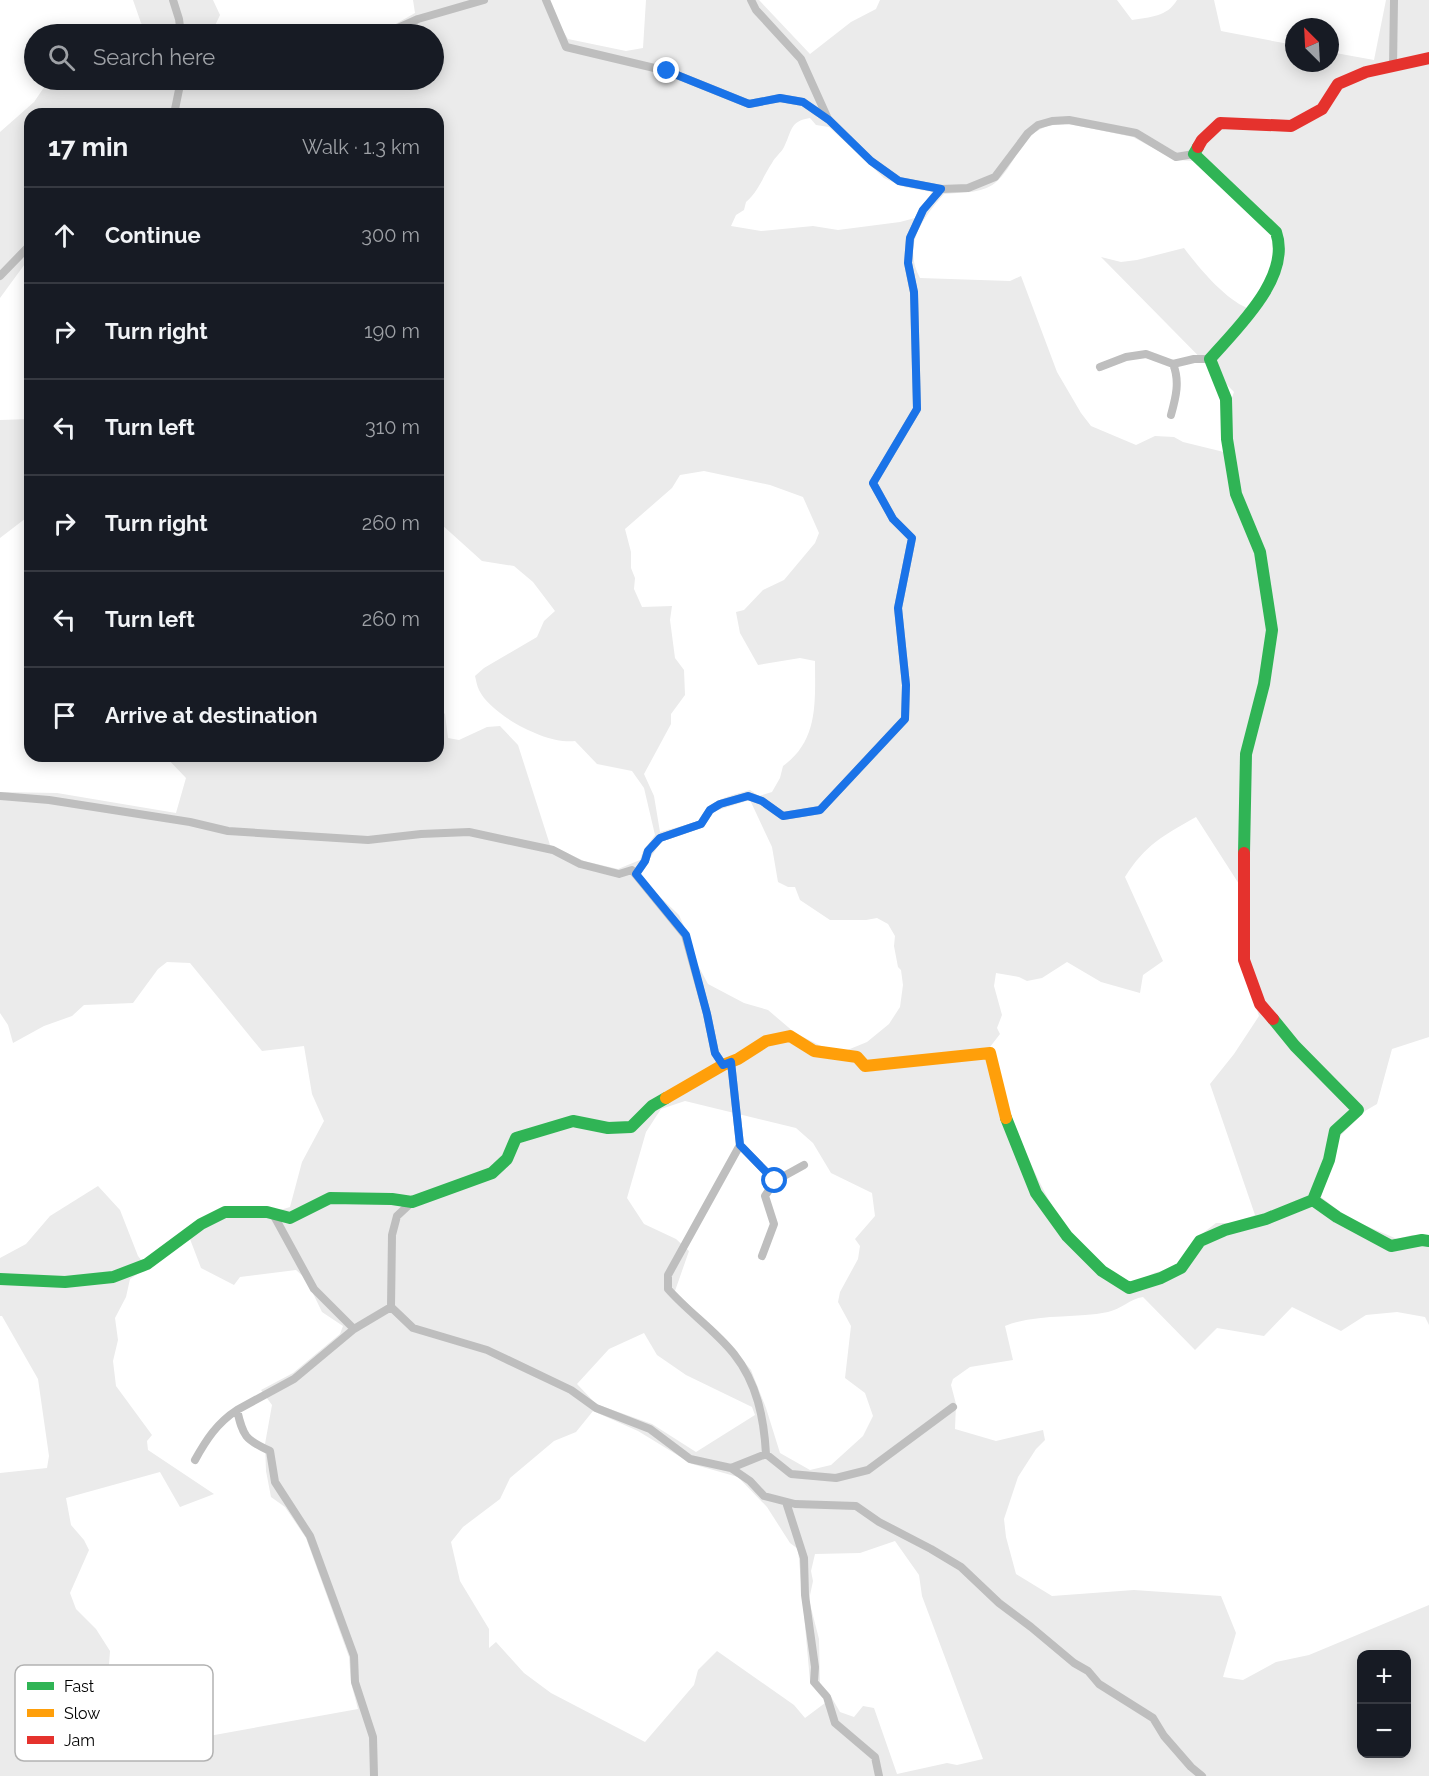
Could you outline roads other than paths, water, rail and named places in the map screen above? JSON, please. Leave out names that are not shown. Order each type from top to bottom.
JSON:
[{"type":"street","points":[[173,0],[180,24]]},
{"type":"street","points":[[407,24],[483,0]]},
{"type":"street","points":[[546,0],[566,47],[667,71],[749,104],[780,98],[803,102],[829,120],[871,161],[899,181],[941,189],[968,188],[995,177],[1012,151],[1028,133],[1038,124],[1052,121],[1069,120],[1136,134],[1176,157],[1194,154]]},
{"type":"street","points":[[751,0],[756,10],[801,59],[829,120]]},
{"type":"street","points":[[1394,0],[1394,67]]},
{"type":"street","points":[[1194,154],[1202,140],[1220,123],[1291,126],[1322,109],[1338,84],[1366,72],[1429,58]]},
{"type":"street","points":[[175,108],[179,90]]},
{"type":"street","points":[[1100,367],[1125,357],[1146,354],[1173,364],[1210,358],[1248,314],[1273,277],[1281,249],[1276,232],[1194,154]]},
{"type":"street","points":[[636,874],[645,861],[648,851],[660,838],[701,824],[710,810],[720,804],[748,796],[762,801],[783,816],[820,810],[905,719],[906,685],[898,608],[912,538],[893,519],[873,483],[917,409],[914,292],[908,263],[910,238],[923,210],[941,189]]},
{"type":"street","points":[[0,276],[24,251]]},
{"type":"street","points":[[1202,1776],[1164,1736],[1153,1718],[1099,1684],[1088,1671],[1074,1663],[1031,1626],[999,1603],[961,1567],[931,1549],[879,1522],[856,1506],[795,1504],[764,1496],[750,1481],[731,1468],[690,1459],[650,1429],[596,1408],[571,1390],[488,1350],[413,1328],[391,1307],[392,1235],[397,1216],[412,1202],[492,1173],[507,1159],[516,1138],[573,1121],[608,1128],[631,1127],[652,1106],[727,1063],[766,1041],[790,1036],[814,1051],[856,1057],[865,1066],[951,1055],[990,1053],[1006,1123],[1036,1193],[1067,1236],[1102,1271],[1129,1288],[1161,1278],[1180,1268],[1200,1241],[1225,1230],[1266,1219],[1313,1200],[1329,1160],[1335,1131],[1358,1110],[1295,1046],[1260,1004],[1244,960],[1242,909],[1246,754],[1264,684],[1272,630],[1260,552],[1236,494],[1227,439],[1226,399],[1210,358]]},
{"type":"street","points":[[1171,414],[1178,385],[1173,364]]},
{"type":"street","points":[[0,796],[49,800],[190,822],[228,831],[368,840],[469,832],[553,850],[580,864],[619,874],[632,870],[686,935],[715,1053],[727,1063],[740,1145],[775,1181]]},
{"type":"street","points":[[740,1145],[668,1275],[668,1289],[734,1354],[757,1394],[765,1429],[766,1454],[791,1474],[836,1478],[868,1470],[953,1407]]},
{"type":"street","points":[[762,1256],[774,1224],[765,1196],[775,1181],[804,1165]]},
{"type":"street","points":[[0,1280],[64,1282],[113,1277],[147,1264],[201,1224],[225,1212],[273,1214],[290,1218],[330,1198],[392,1199],[412,1202]]},
{"type":"street","points":[[1313,1200],[1338,1218],[1391,1246],[1422,1240],[1429,1241]]},
{"type":"street","points":[[273,1214],[314,1289],[354,1329]]},
{"type":"street","points":[[195,1460],[222,1420],[294,1379],[354,1329],[391,1307]]},
{"type":"street","points":[[237,1410],[242,1433],[252,1443],[270,1451],[275,1482],[310,1536],[354,1656],[355,1682],[373,1737],[374,1776]]},
{"type":"street","points":[[731,1468],[766,1454]]},
{"type":"street","points":[[786,1502],[804,1558],[805,1595],[815,1667],[814,1682],[827,1697],[835,1723],[875,1757],[879,1776]]}]
